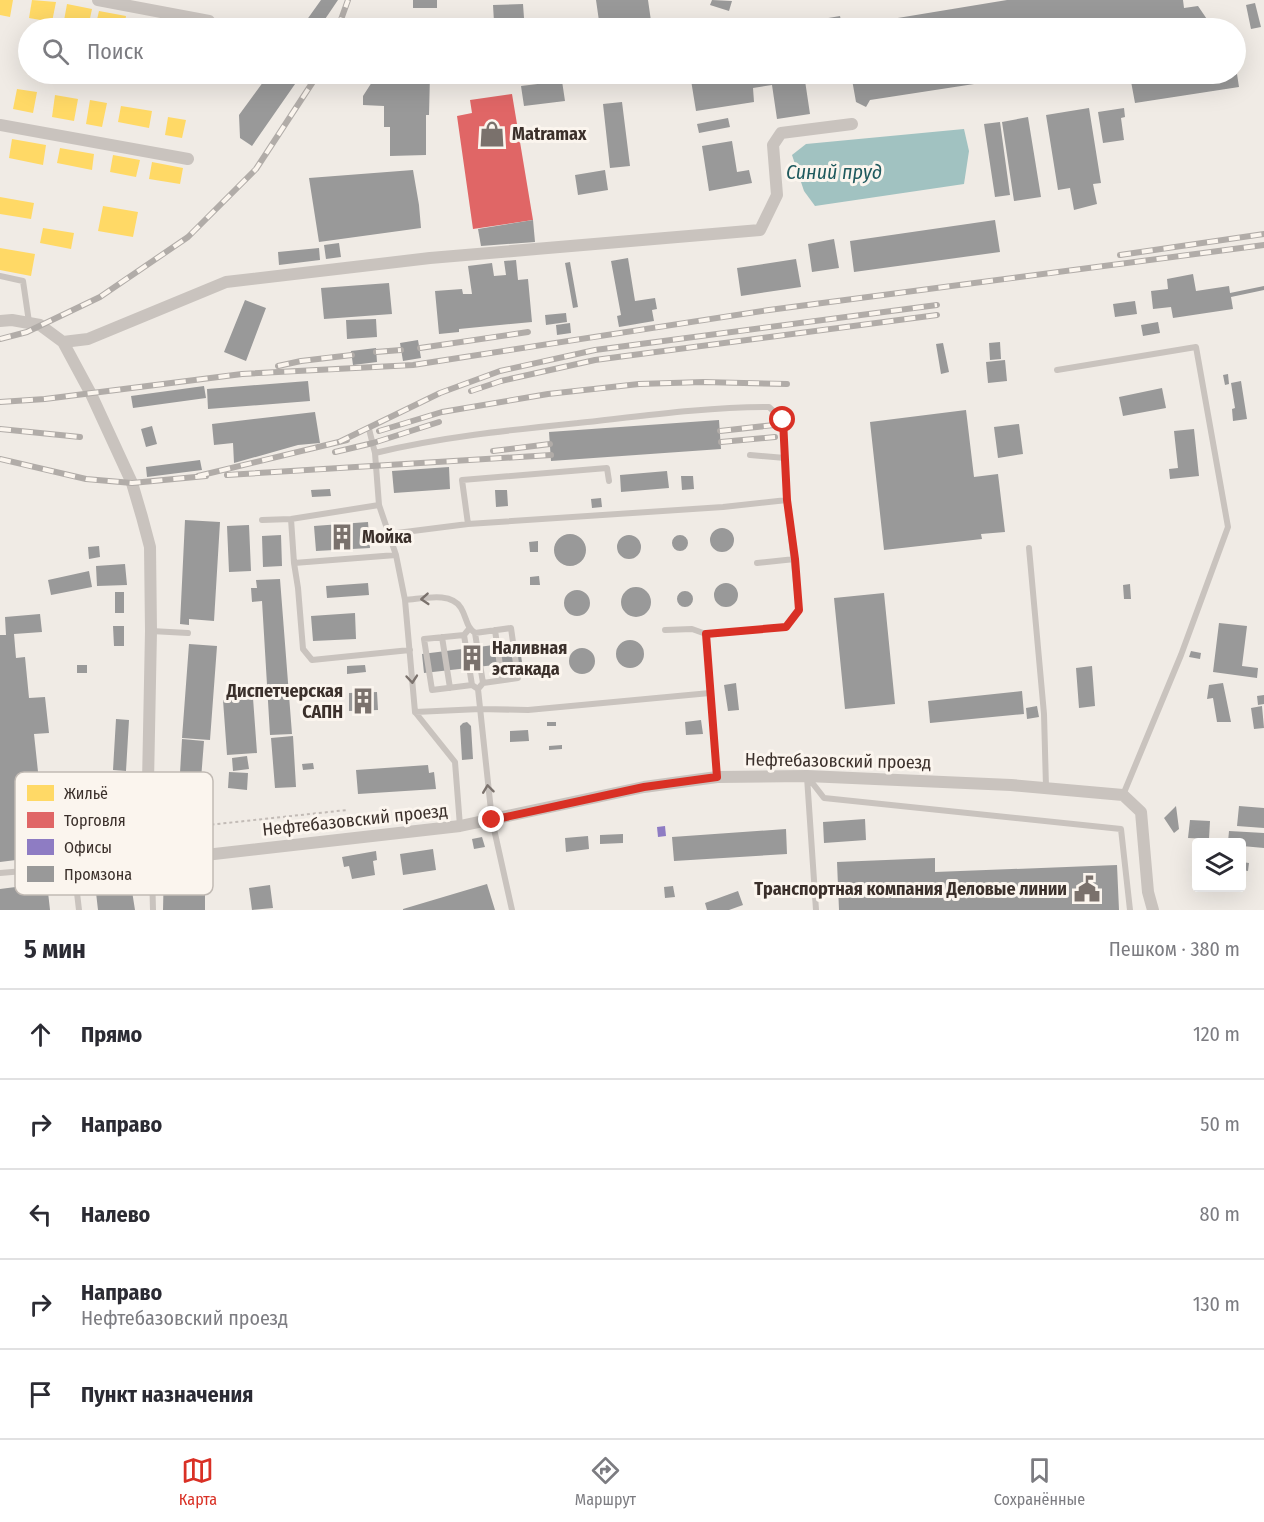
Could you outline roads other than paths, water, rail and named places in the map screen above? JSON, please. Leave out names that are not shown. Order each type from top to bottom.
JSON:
[{"type":"street","points":[[98,0],[193,18]]},
{"type":"street","points":[[63,342],[88,339],[226,282],[430,258],[760,230],[777,195],[773,145],[781,133],[852,124]]},
{"type":"street","points":[[0,125],[188,159]]},
{"type":"street","points":[[6,320],[40,325],[63,342],[92,394],[132,483],[150,547],[148,772]]},
{"type":"street","name":"Нефтебазовский проезд","points":[[213,854],[460,826],[644,787],[717,777],[807,776],[1046,788],[1124,795]]},
{"type":"street","points":[[1124,795],[1142,812],[1148,892],[1153,910]]},
{"type":"lane","points":[[0,276],[23,281],[29,322]]},
{"type":"lane","points":[[1057,370],[1196,347],[1228,527],[1181,654],[1124,795]]},
{"type":"lane","points":[[375,453],[409,445],[544,427],[719,407],[769,407],[783,420],[787,500],[799,610],[786,627],[706,634],[692,629],[665,630]]},
{"type":"lane","points":[[369,429],[375,453],[379,505],[396,555],[405,600],[416,712],[455,762],[460,826]]},
{"type":"lane","points":[[750,455],[785,458]]},
{"type":"lane","points":[[468,524],[462,480],[607,468],[609,481]]},
{"type":"lane","points":[[389,534],[468,524],[723,507],[787,500]]},
{"type":"lane","points":[[262,520],[291,519],[379,505]]},
{"type":"lane","points":[[291,519],[303,649],[312,660],[410,650]]},
{"type":"lane","points":[[1029,548],[1044,714],[1046,788]]},
{"type":"lane","points":[[294,563],[396,555]]},
{"type":"lane","points":[[757,563],[795,559]]},
{"type":"lane","points":[[405,600],[445,597],[460,606],[467,632],[480,709],[492,820],[512,910]]},
{"type":"lane","points":[[511,628],[518,678],[483,683],[475,687],[432,690],[424,639],[467,632],[475,633],[511,628]]},
{"type":"lane","points":[[495,630],[502,680]]},
{"type":"lane","points":[[151,631],[188,633]]},
{"type":"lane","points":[[475,633],[483,683]]},
{"type":"lane","points":[[706,634],[717,777]]},
{"type":"lane","points":[[442,637],[450,688]]},
{"type":"lane","points":[[416,712],[480,709],[528,710],[710,693]]},
{"type":"lane","points":[[807,776],[816,910]]},
{"type":"lane","points":[[807,776],[824,798],[1121,829],[1130,910]]},
{"type":"lane","points":[[0,873],[15,872]]},
{"type":"lane","points":[[77,895],[79,910]]},
{"type":"lane","points":[[153,895],[153,910]]},
{"type":"water","name":"Синий пруд","points":[[964,129],[969,151],[964,184],[815,206],[804,191],[792,155],[806,144]]},
{"type":"railway","points":[[342,18],[348,0]]},
{"type":"railway","points":[[0,339],[27,332],[100,297],[188,237],[256,169],[311,84]]},
{"type":"railway","points":[[1120,255],[1264,234]]},
{"type":"railway","points":[[0,402],[45,399],[242,374],[413,365],[769,310],[1264,245]]},
{"type":"railway","points":[[339,442],[440,393],[500,371],[595,350],[937,305]]},
{"type":"railway","points":[[471,391],[501,381],[595,360],[937,315]]},
{"type":"railway","points":[[420,348],[528,332]]},
{"type":"railway","points":[[376,352],[401,350]]},
{"type":"railway","points":[[278,366],[352,355]]},
{"type":"railway","points":[[379,431],[442,412],[548,394],[639,384],[703,382],[787,384]]},
{"type":"railway","points":[[335,452],[373,443],[439,422]]},
{"type":"railway","points":[[720,431],[774,425]]},
{"type":"railway","points":[[0,429],[80,437]]},
{"type":"railway","points":[[721,442],[775,437]]},
{"type":"railway","points":[[198,476],[347,440]]},
{"type":"railway","points":[[493,451],[550,444]]},
{"type":"railway","points":[[227,475],[551,455]]},
{"type":"railway","points":[[0,459],[86,479],[132,483],[206,476]]},
{"type":"place","name":"Matramax","points":[[492,134]]},
{"type":"place","name":"Мойка","points":[[342,537]]},
{"type":"place","name":"Наливная эстакада","points":[[472,658]]},
{"type":"place","name":"Диспетчерская САПН","points":[[363,701]]},
{"type":"place","name":"Транспортная компания Деловые линии","points":[[1087,889]]}]
